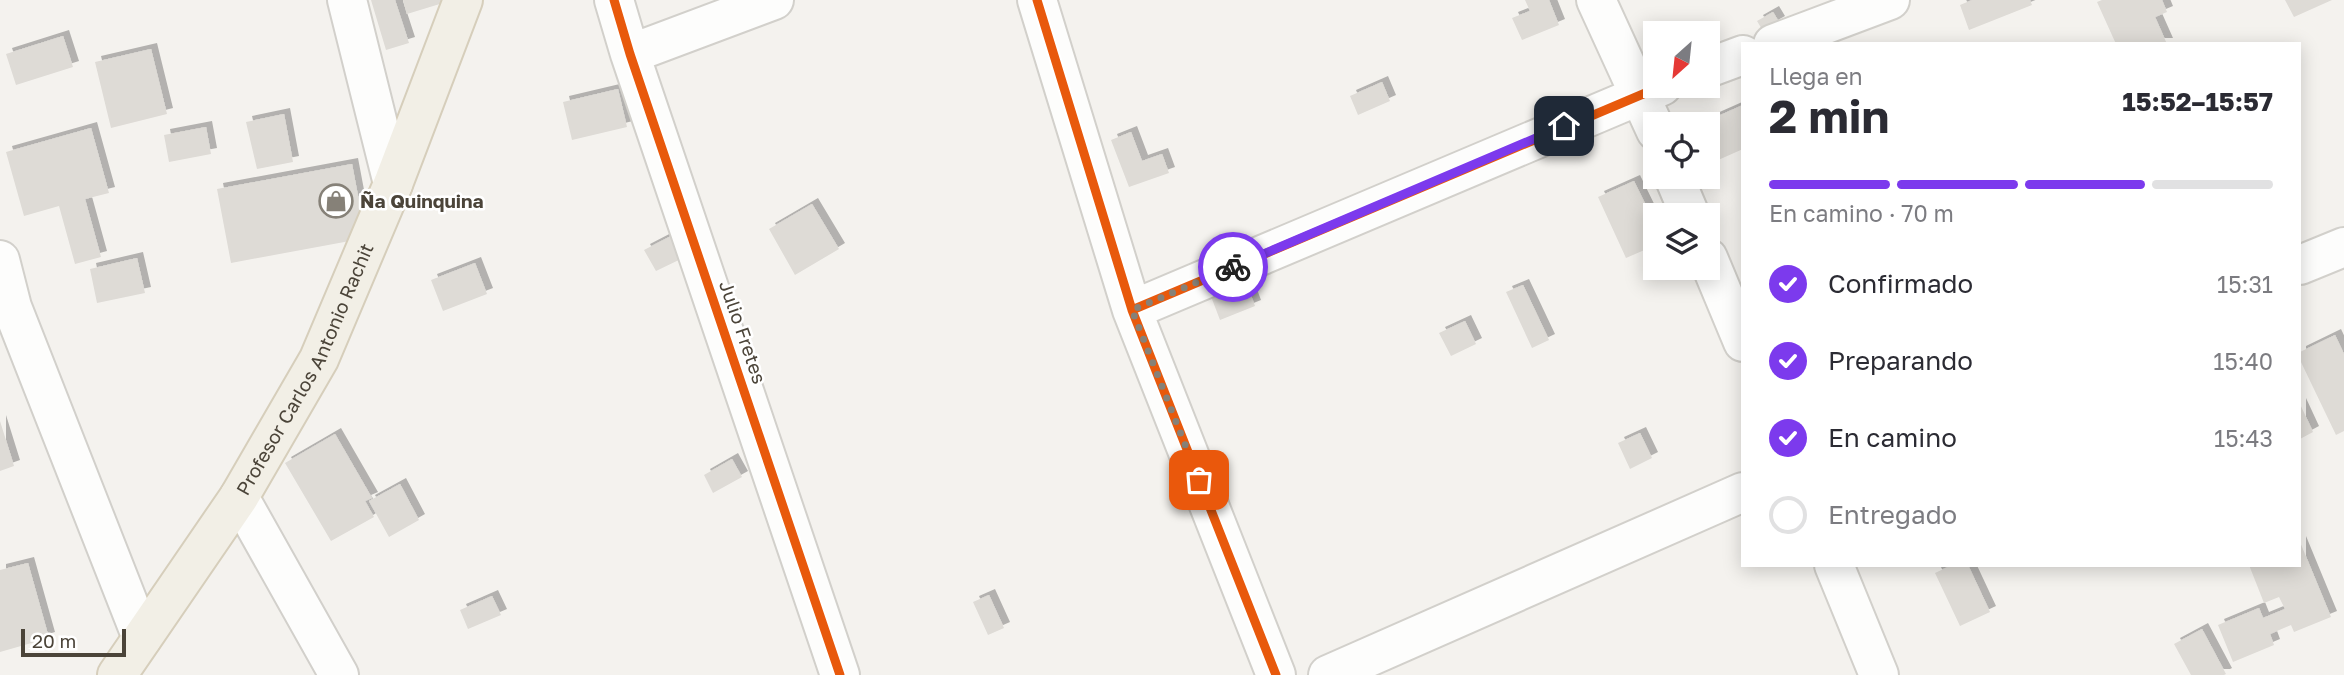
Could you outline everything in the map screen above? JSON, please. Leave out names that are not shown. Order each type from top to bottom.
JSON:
[{"type":"main road","name":"Profesor Carlos Antonio Rachit","points":[[117,675],[239,497],[319,359],[393,184],[463,0]]},
{"type":"street","points":[[347,0],[393,184]]},
{"type":"street","name":"Julio Fretes","points":[[614,0],[840,675]]},
{"type":"street","points":[[630,54],[774,0]]},
{"type":"street","points":[[1037,0],[1132,310],[1276,675]]},
{"type":"street","points":[[1596,0],[1643,77]]},
{"type":"street","points":[[1778,42],[1890,0]]},
{"type":"street","points":[[1720,64],[1741,56]]},
{"type":"street","points":[[1132,310],[1643,93]]},
{"type":"street","points":[[2301,265],[2344,247]]},
{"type":"street","points":[[0,260],[6,308],[142,638]]},
{"type":"street","points":[[1717,280],[1741,337]]},
{"type":"street","points":[[1328,675],[1741,493]]},
{"type":"street","points":[[239,497],[339,675]]},
{"type":"street","points":[[1835,567],[1879,675]]},
{"type":"building","points":[[371,0],[395,0],[409,43],[386,50]]},
{"type":"building","points":[[403,0],[442,0],[443,3],[407,14]]},
{"type":"building","points":[[1525,0],[1549,0],[1559,25],[1522,40],[1512,18],[1530,11]]},
{"type":"building","points":[[1972,0],[2030,0],[2032,5],[1969,30],[1960,5]]},
{"type":"building","points":[[2162,0],[2167,12],[2155,17],[2166,42],[2115,42],[2097,2]]},
{"type":"building","points":[[2285,0],[2332,0],[2294,17]]},
{"type":"building","points":[[1773,12],[1779,22],[1763,31],[1757,21]]},
{"type":"building","points":[[63,36],[73,67],[16,85],[6,54]]},
{"type":"building","points":[[151,49],[167,114],[111,128],[95,62]]},
{"type":"building","points":[[1382,82],[1390,101],[1358,115],[1350,96]]},
{"type":"building","points":[[618,89],[627,127],[572,140],[563,102]]},
{"type":"building","points":[[1741,106],[1741,150],[1720,159],[1720,115]]},
{"type":"building","points":[[284,114],[293,162],[257,169],[246,122]]},
{"type":"building","points":[[206,127],[211,154],[169,162],[164,135]]},
{"type":"building","points":[[91,128],[109,193],[85,199],[101,257],[75,264],[59,206],[24,216],[6,152]]},
{"type":"building","points":[[1131,132],[1142,161],[1162,154],[1169,173],[1129,187],[1111,140]]},
{"type":"building","points":[[352,164],[366,238],[231,263],[217,189]]},
{"type":"building","points":[[1634,181],[1645,203],[1643,251],[1626,258],[1598,197]]},
{"type":"building","points":[[812,204],[839,249],[795,275],[769,229]]},
{"type":"building","points":[[671,236],[683,258],[656,271],[644,250]]},
{"type":"building","points":[[137,258],[145,293],[97,303],[90,269]]},
{"type":"building","points":[[475,263],[487,294],[443,311],[431,280]]},
{"type":"building","points":[[1246,282],[1255,306],[1220,320],[1207,286]]},
{"type":"building","points":[[1523,285],[1549,340],[1532,348],[1506,292]]},
{"type":"building","points":[[1465,321],[1476,344],[1451,356],[1439,333]]},
{"type":"building","points":[[2335,335],[2344,354],[2344,431],[2336,435],[2301,362],[2301,352]]},
{"type":"building","points":[[2301,406],[2313,432],[2301,438]]},
{"type":"building","points":[[0,421],[14,466],[0,471]]},
{"type":"building","points":[[1640,433],[1652,458],[1630,469],[1618,443]]},
{"type":"building","points":[[335,434],[372,498],[365,501],[374,517],[331,541],[285,463]]},
{"type":"building","points":[[732,459],[742,477],[713,493],[704,475]]},
{"type":"building","points":[[400,484],[419,520],[389,537],[369,501]]},
{"type":"building","points":[[2301,544],[2331,617],[2294,632],[2291,625],[2270,634],[2274,645],[2233,662],[2218,625],[2259,608],[2263,618],[2285,609],[2279,597],[2264,603],[2250,567],[2301,567]]},
{"type":"building","points":[[28,563],[49,638],[0,652],[0,570]]},
{"type":"building","points":[[1948,567],[1969,567],[1990,612],[1960,626],[1935,573]]},
{"type":"building","points":[[989,595],[1004,628],[988,635],[973,602]]},
{"type":"building","points":[[492,596],[501,615],[468,629],[460,610]]},
{"type":"building","points":[[2202,629],[2226,674],[2191,675],[2174,644]]},
{"type":"cycle path","points":[[614,0],[840,675]]},
{"type":"cycle path","points":[[1037,0],[1132,310],[1276,675]]},
{"type":"cycle path","points":[[1132,310],[1643,94]]},
{"type":"way so far","points":[[1199,480],[1132,310],[1233,267]]},
{"type":"place","name":"Ña Quinquina","points":[[336,201]]},
{"type":"route","points":[[1233,267],[1564,126]]}]
